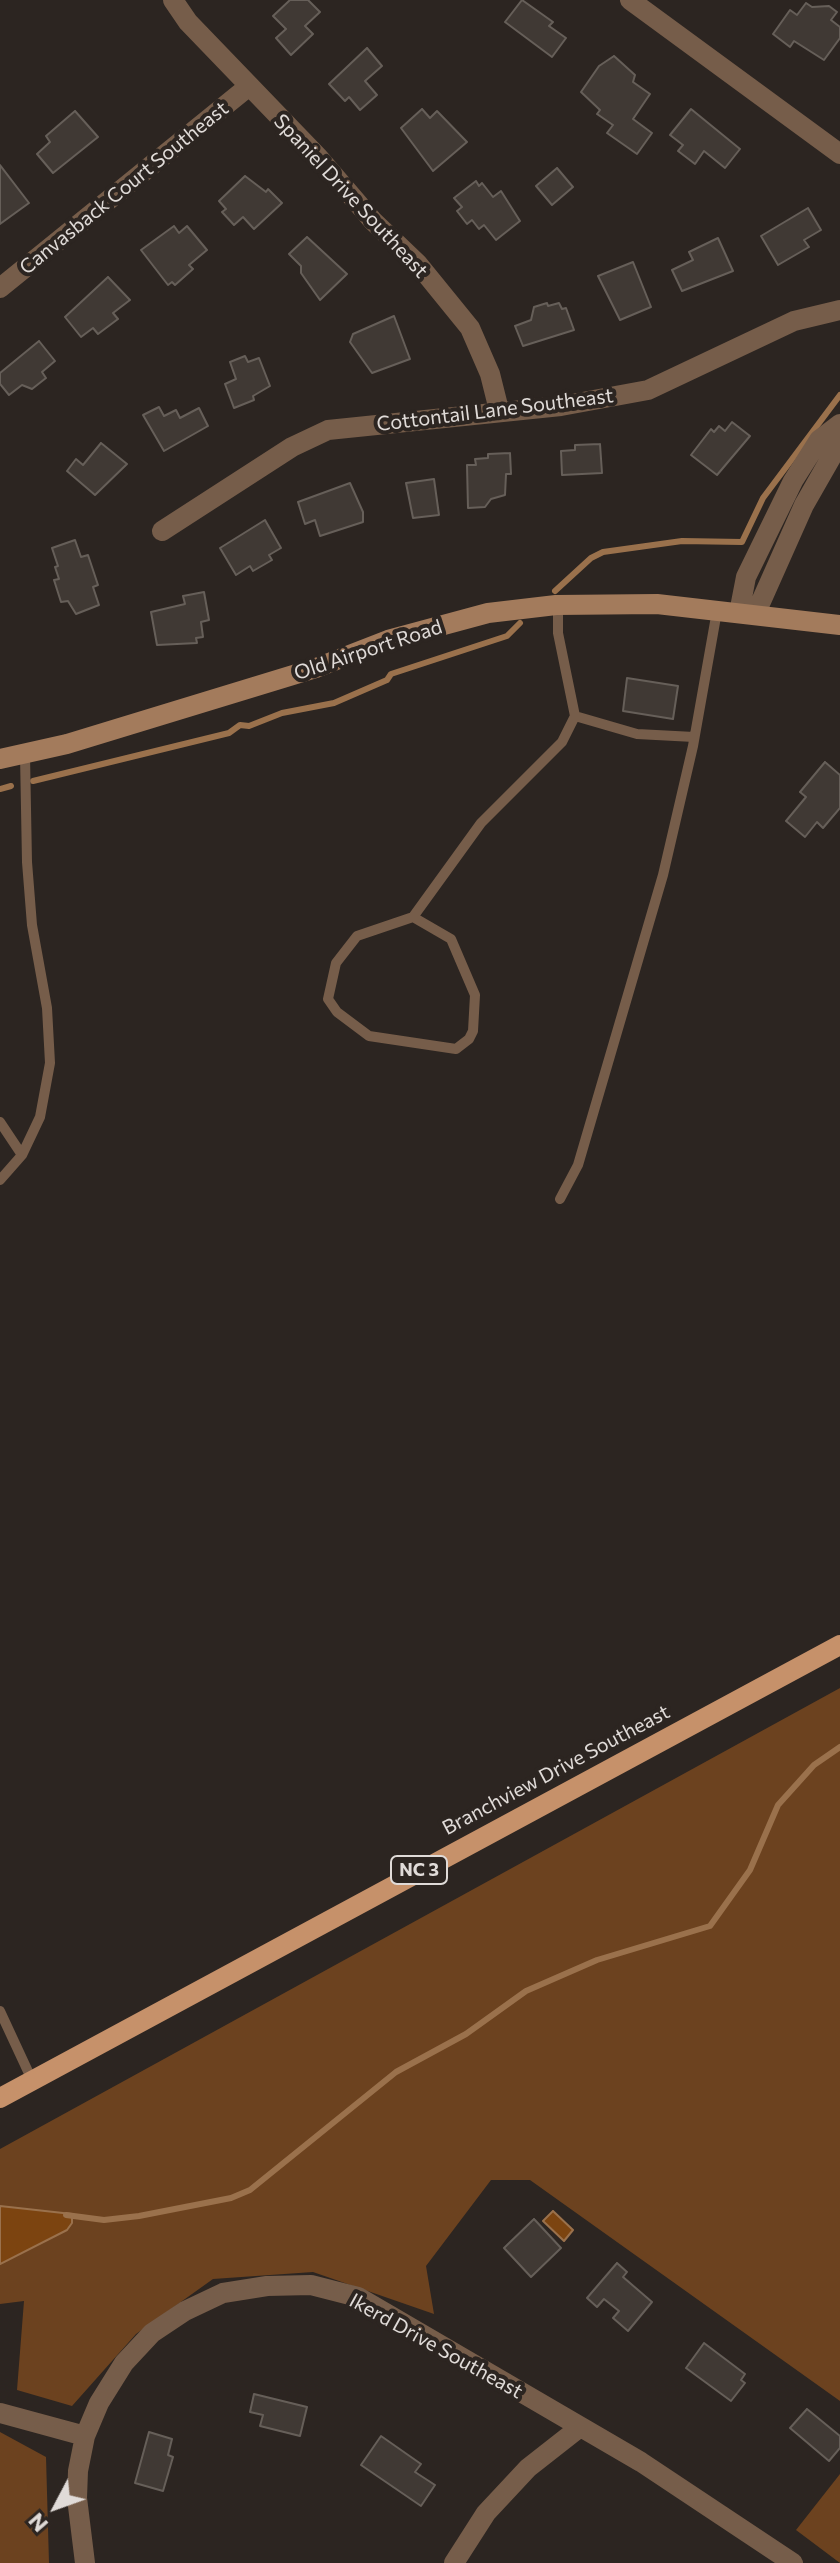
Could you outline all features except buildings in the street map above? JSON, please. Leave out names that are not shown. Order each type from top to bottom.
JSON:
[{"type":"main road","name":"Branchview Drive Southeast","points":[[0,2098],[840,1645]]},
{"type":"street","name":"Spaniel Drive Southeast","points":[[173,0],[188,22],[248,87],[418,264],[470,328],[490,374],[499,410]]},
{"type":"street","points":[[630,0],[840,154]]},
{"type":"street","name":"Canvasback Court Southeast","points":[[0,288],[248,87]]},
{"type":"street","name":"Cottontail Lane Southeast","points":[[162,531],[272,459],[328,430],[561,406],[648,390],[794,321],[840,310]]},
{"type":"street","points":[[747,614],[746,577],[793,481],[819,440],[840,424]]},
{"type":"street","points":[[747,614],[840,442]]},
{"type":"street","name":"Old Airport Road","points":[[0,759],[25,755],[316,668],[388,640],[488,613],[558,605],[657,604],[840,625]]},
{"type":"street","name":"Ikerd Drive Southeast","points":[[85,2563],[77,2498],[85,2436],[99,2403],[124,2363],[152,2333],[185,2311],[223,2293],[296,2285],[311,2285],[358,2297],[641,2462],[793,2563]]},
{"type":"street","points":[[0,2413],[85,2436]]},
{"type":"street","points":[[454,2563],[486,2513],[528,2468],[579,2428]]},
{"type":"lane","points":[[413,917],[451,939],[475,995],[473,1031],[456,1049],[369,1036],[337,1012],[328,999],[336,963],[357,936],[413,917],[481,823],[562,742],[575,716],[558,633],[558,605]]},
{"type":"lane","points":[[560,1199],[578,1165],[663,875],[694,737],[717,611]]},
{"type":"lane","points":[[575,716],[637,734],[694,737]]},
{"type":"lane","points":[[1,1177],[22,1155],[40,1117],[50,1063],[47,1008],[32,925],[27,862],[25,755]]},
{"type":"lane","points":[[0,1122],[22,1155]]},
{"type":"lane","points":[[0,2011],[32,2080]]},
{"type":"shaded area","points":[[840,1688],[840,2401],[530,2180],[491,2180],[426,2266],[434,2314],[313,2272],[213,2279],[136,2334],[72,2406],[17,2390],[24,2301],[0,2304],[0,2149]]},
{"type":"shaded area","points":[[0,2206],[72,2214],[72,2223],[67,2230],[0,2264]]},
{"type":"shaded area","points":[[553,2211],[573,2230],[564,2241],[543,2221]]},
{"type":"shaded area","points":[[0,2432],[46,2457],[49,2563],[0,2563]]},
{"type":"shaded area","points":[[840,2474],[840,2563],[796,2530]]},
{"type":"waterway","points":[[555,591],[591,558],[603,552],[682,541],[742,542],[763,498],[840,395]]},
{"type":"waterway","points":[[33,781],[229,733],[240,725],[249,726],[282,713],[334,703],[387,680],[391,674],[507,636],[520,623]]},
{"type":"waterway","points":[[0,789],[11,786]]},
{"type":"waterway","points":[[66,2215],[104,2220],[139,2216],[231,2198],[250,2190],[396,2072],[466,2034],[526,1991],[597,1960],[710,1926],[750,1870],[778,1805],[814,1765],[840,1747]]}]
